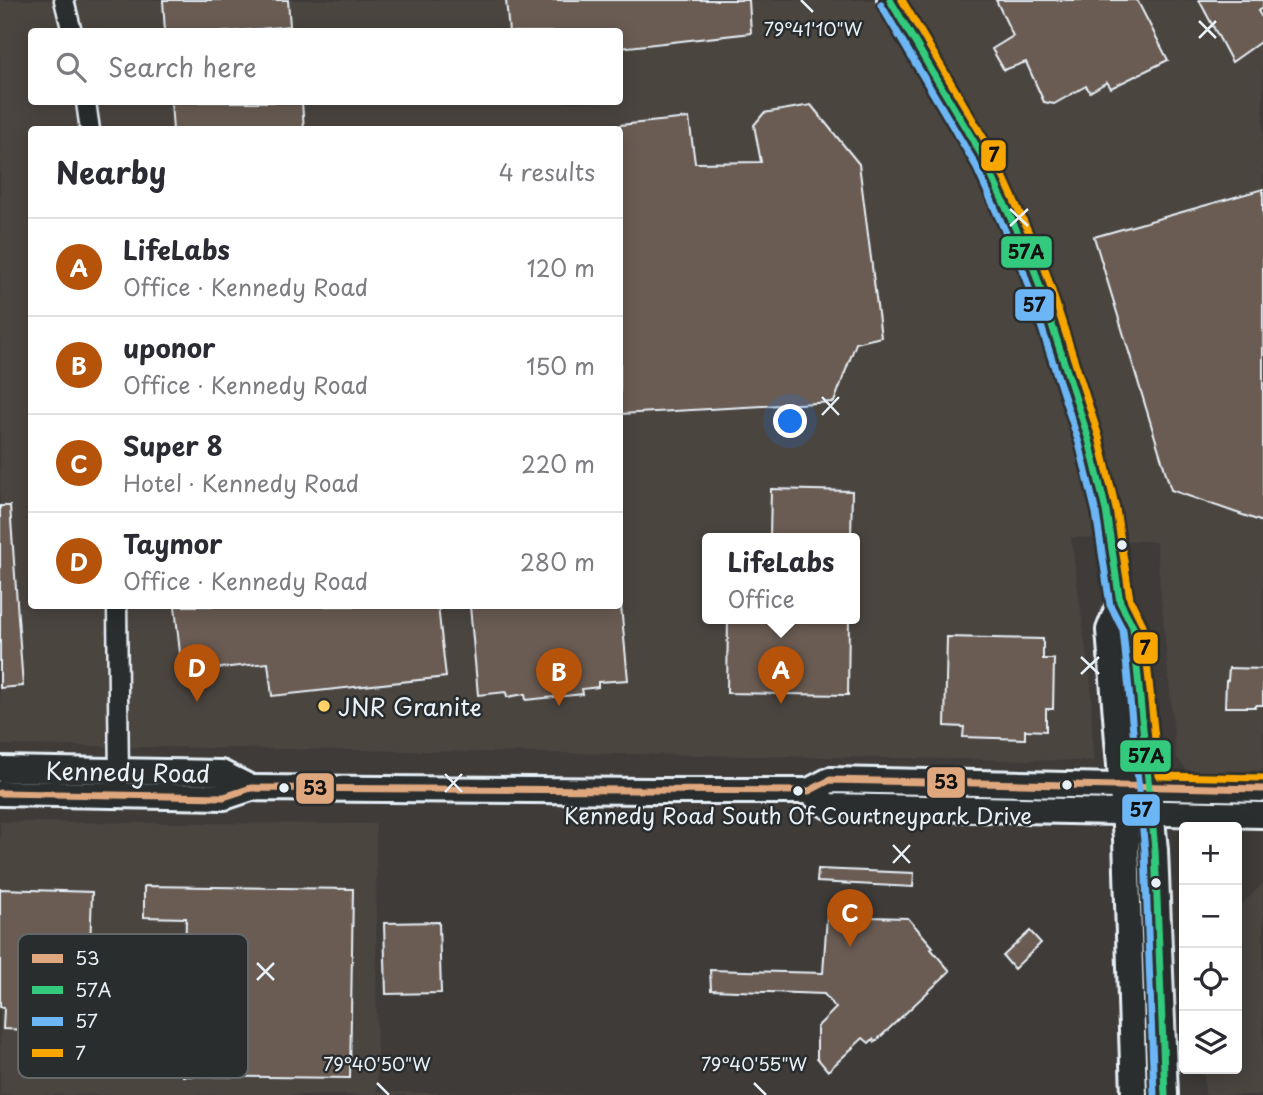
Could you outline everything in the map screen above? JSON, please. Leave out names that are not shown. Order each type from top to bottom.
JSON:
[{"type":"main road","points":[[890,0],[984,159],[1004,201],[1034,269],[1089,440],[1106,511],[1119,602],[1133,627],[1155,850],[1165,1095]]},
{"type":"main road","points":[[1119,602],[1109,630],[1126,839],[1134,1095]]},
{"type":"main road","name":"Kennedy Road","points":[[0,769],[224,796],[251,788],[809,791],[830,780],[1263,789]]},
{"type":"main road","name":"Kennedy Road","points":[[0,793],[119,783]]},
{"type":"main road","name":"Kennedy Road","points":[[809,791],[828,806],[1263,815]]},
{"type":"street","points":[[64,0],[71,28]]},
{"type":"street","points":[[86,105],[89,126]]},
{"type":"street","points":[[117,609],[119,783]]},
{"type":"shaded area","points":[[0,0],[1263,0],[1263,770],[1189,773],[1176,757],[1156,542],[1071,537],[1091,686],[1093,761],[0,745]]},
{"type":"shaded area","points":[[0,822],[376,824],[377,1092],[605,1095],[0,1095]]},
{"type":"shaded area","points":[[1263,883],[1263,1095],[1205,1095],[1204,1074],[1242,1074],[1242,905]]},
{"type":"building","points":[[163,0],[288,0],[290,26],[165,28]]},
{"type":"building","points":[[506,0],[749,0],[751,33],[623,48],[623,28],[509,28]]},
{"type":"building","points":[[996,0],[1137,0],[1168,60],[1111,88],[1107,82],[1090,92],[1086,86],[1054,104],[1044,102],[1026,62],[1004,70],[992,49],[1013,36]]},
{"type":"building","points":[[1199,0],[1263,0],[1263,7],[1258,11],[1263,19],[1263,40],[1232,62]]},
{"type":"building","points":[[171,105],[302,105],[304,126],[173,126]]},
{"type":"building","points":[[811,105],[859,164],[881,337],[856,343],[834,402],[623,414],[623,126],[620,125],[689,118],[695,163],[761,162],[754,125],[764,113]]},
{"type":"building","points":[[1263,189],[1263,522],[1171,490],[1094,237]]},
{"type":"building","points":[[771,489],[852,491],[851,533],[770,533]]},
{"type":"building","points":[[0,506],[10,506],[23,686],[0,688]]},
{"type":"building","points":[[175,609],[438,609],[446,677],[272,696],[268,663],[182,672]]},
{"type":"building","points":[[470,609],[621,609],[628,680],[598,682],[598,687],[582,689],[583,694],[526,700],[525,694],[507,697],[506,692],[478,695]]},
{"type":"building","points":[[728,624],[849,624],[848,695],[727,693]]},
{"type":"building","points":[[947,637],[1043,639],[1043,659],[1054,659],[1053,709],[1046,709],[1046,731],[1025,730],[1025,739],[963,737],[964,727],[945,726]]},
{"type":"building","points":[[1229,668],[1263,669],[1263,705],[1225,707]]},
{"type":"building","points":[[818,869],[914,873],[913,887],[817,882]]},
{"type":"building","points":[[144,886],[353,889],[350,1078],[248,1077],[248,934],[186,934],[186,918],[144,917]]},
{"type":"building","points":[[0,889],[92,892],[90,934],[18,934],[18,1030],[3,1029],[4,1008],[0,1007]]},
{"type":"building","points":[[827,916],[908,918],[950,971],[875,1042],[873,1039],[869,1043],[863,1038],[828,1071],[817,1058],[817,1027],[836,1008],[824,994],[711,990],[710,970],[823,973]]},
{"type":"building","points":[[439,922],[441,993],[386,994],[384,923]]},
{"type":"building","points":[[1030,931],[1041,943],[1014,969],[1003,956]]},
{"type":"transit line","name":"57A","points":[[890,0],[984,159],[1034,269],[1089,440],[1106,511],[1120,602],[1133,627],[1155,850],[1165,1095]]},
{"type":"transit line","name":"7","points":[[902,0],[993,154],[1044,266],[1099,437],[1116,509],[1130,599],[1143,625],[1159,776],[1263,778]]},
{"type":"transit line","name":"57","points":[[881,5],[975,164],[1024,273],[1079,443],[1096,513],[1110,605],[1123,630],[1145,851],[1154,1095]]},
{"type":"transit line","name":"53","points":[[0,793],[224,797],[251,788],[809,791],[830,780],[1263,789]]},
{"type":"place","name":"Taymor","points":[[197,702]]},
{"type":"place","name":"LifeLabs","points":[[781,704]]},
{"type":"place","name":"JNR Granite","points":[[324,706]]},
{"type":"place","name":"uponor","points":[[559,706]]},
{"type":"place","name":"Kennedy Road South Of Courtneypark Drive","points":[[798,791]]},
{"type":"place","name":"Super 8","points":[[850,947]]}]
